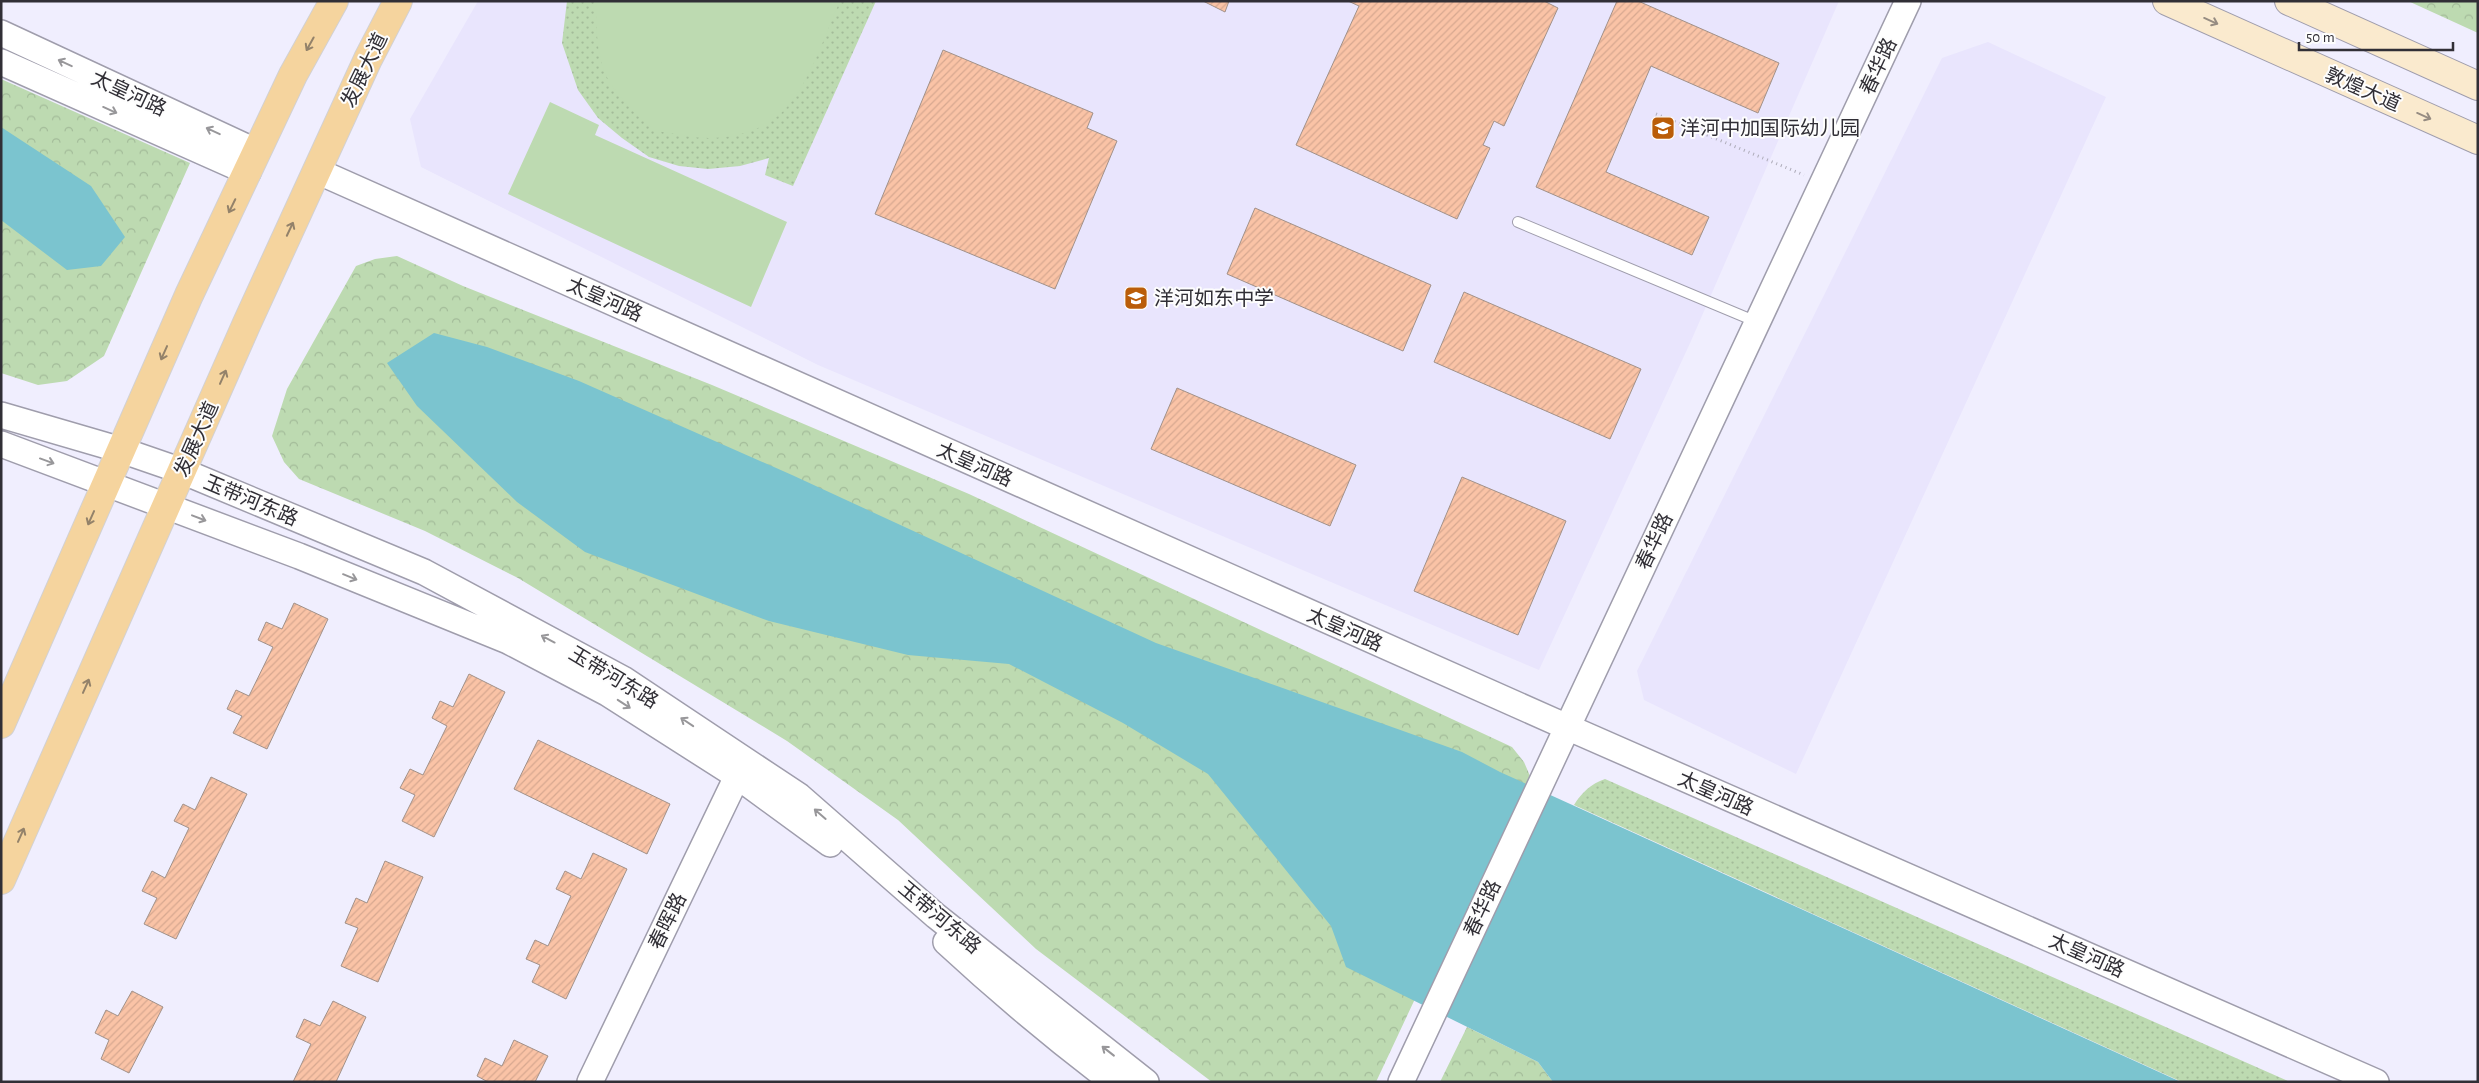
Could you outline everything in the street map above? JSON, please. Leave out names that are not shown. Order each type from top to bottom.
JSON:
[{"type":"main road","points":[[1,724],[189,295],[293,75],[334,1]]},
{"type":"main road","name":"发展大道","points":[[1,880],[166,506],[317,171],[368,59],[398,1]]},
{"type":"main road","name":"敦煌大道","points":[[2167,1],[2478,140]]},
{"type":"main road","points":[[2289,1],[2478,86]]},
{"type":"street","name":"春华路","points":[[1401,1082],[1908,1]]},
{"type":"street","name":"太皇河路","points":[[1,33],[253,162]]},
{"type":"street","name":"太皇河路","points":[[1,62],[253,162]]},
{"type":"street","name":"太皇河路","points":[[317,171],[1567,727],[2376,1082]]},
{"type":"street","name":"玉带河东路","points":[[1,416],[121,450],[182,471],[424,572],[623,679],[741,768],[810,828],[913,912],[998,990],[1071,1051],[1114,1082]]},
{"type":"street","name":"玉带河东路","points":[[1,444],[300,556],[508,641],[607,693],[741,768],[799,796],[936,916],[1146,1082]]},
{"type":"street","name":"春晖路","points":[[590,1082],[741,768]]},
{"type":"lane","points":[[1518,222],[1758,322]]},
{"type":"path","points":[[1656,114],[1823,183]]},
{"type":"shaded area","name":"洋河如东中学","points":[[478,1],[1839,1],[1691,341],[1539,670],[818,365],[421,167],[410,119]]},
{"type":"shaded area","points":[[1988,42],[2106,97],[1796,774],[1644,700],[1637,671],[1942,58]]},
{"type":"green space","points":[[567,1],[876,1],[793,186],[765,175],[769,158],[740,166],[708,169],[679,166],[649,157],[622,138],[598,118],[578,90],[562,43]]},
{"type":"green space","points":[[598,1],[840,1],[807,78],[789,105],[779,115],[768,123],[743,134],[702,138],[656,130],[637,115],[611,84],[606,76],[600,57],[597,36],[596,6]]},
{"type":"green space","points":[[2408,1],[2478,1],[2478,33]]},
{"type":"green space","points":[[1,79],[190,163],[104,356],[67,381],[38,385],[1,373]]},
{"type":"green space","points":[[550,102],[599,125],[595,135],[787,222],[751,307],[508,194]]},
{"type":"green space","points":[[397,256],[463,286],[712,385],[969,494],[1512,747],[1524,762],[1530,776],[1414,1001],[1376,1082],[1212,1082],[1036,949],[898,820],[787,741],[518,578],[425,531],[299,479],[284,462],[272,436],[287,389],[356,266],[375,259]]},
{"type":"green space","points":[[1605,779],[2290,1082],[2182,1082],[1574,805],[1587,789]]},
{"type":"green space","points":[[1467,1027],[1538,1062],[1553,1082],[1440,1082]]},
{"type":"water","points":[[1,127],[91,186],[125,237],[101,266],[67,270],[1,220]]},
{"type":"water","points":[[434,333],[487,347],[579,381],[792,475],[1156,643],[1462,752],[1500,772],[2181,1082],[1553,1082],[1538,1062],[1346,967],[1331,926],[1208,774],[1123,723],[1009,664],[908,655],[769,621],[585,552],[517,502],[417,406],[387,363]]},
{"type":"building","points":[[1203,1],[1229,1],[1225,12]]},
{"type":"building","points":[[1348,1],[1544,1],[1558,8],[1504,126],[1494,121],[1483,145],[1490,148],[1457,219],[1296,145],[1359,6]]},
{"type":"building","points":[[1617,1],[1638,1],[1779,63],[1758,113],[1651,66],[1606,172],[1709,217],[1692,255],[1536,187]]},
{"type":"building","points":[[943,50],[1093,113],[1087,128],[1117,141],[1055,289],[875,214]]},
{"type":"building","points":[[1255,208],[1431,285],[1403,351],[1227,274]]},
{"type":"building","points":[[1464,292],[1641,369],[1610,439],[1434,362]]},
{"type":"building","points":[[1177,388],[1356,465],[1330,526],[1151,449]]},
{"type":"building","points":[[1462,477],[1566,521],[1518,635],[1414,591]]},
{"type":"building","points":[[294,603],[328,619],[267,749],[233,733],[242,716],[227,709],[236,690],[249,696],[273,647],[258,640],[266,622],[282,629]]},
{"type":"building","points":[[469,674],[505,692],[434,837],[402,821],[415,795],[400,788],[410,769],[423,775],[447,726],[432,718],[440,701],[453,707]]},
{"type":"building","points":[[538,740],[670,804],[647,854],[514,789]]},
{"type":"building","points":[[211,777],[247,794],[176,939],[144,924],[157,898],[142,891],[152,871],[165,878],[189,828],[174,821],[183,804],[195,810]]},
{"type":"building","points":[[593,853],[627,869],[566,999],[532,982],[540,965],[526,959],[535,940],[548,946],[571,896],[556,889],[565,871],[581,879]]},
{"type":"building","points":[[385,861],[423,877],[378,982],[341,966],[358,928],[345,923],[356,898],[367,903]]},
{"type":"building","points":[[132,991],[163,1007],[129,1073],[101,1059],[109,1040],[95,1033],[106,1010],[118,1016]]},
{"type":"building","points":[[333,1001],[366,1017],[336,1082],[293,1082],[311,1044],[296,1037],[304,1019],[320,1026]]},
{"type":"building","points":[[514,1040],[548,1056],[535,1082],[488,1082],[477,1076],[485,1058],[502,1066]]},
{"type":"place","name":"洋河中加国际幼儿园","points":[[1663,128]]},
{"type":"place","name":"洋河如东中学","points":[[1136,298]]}]
